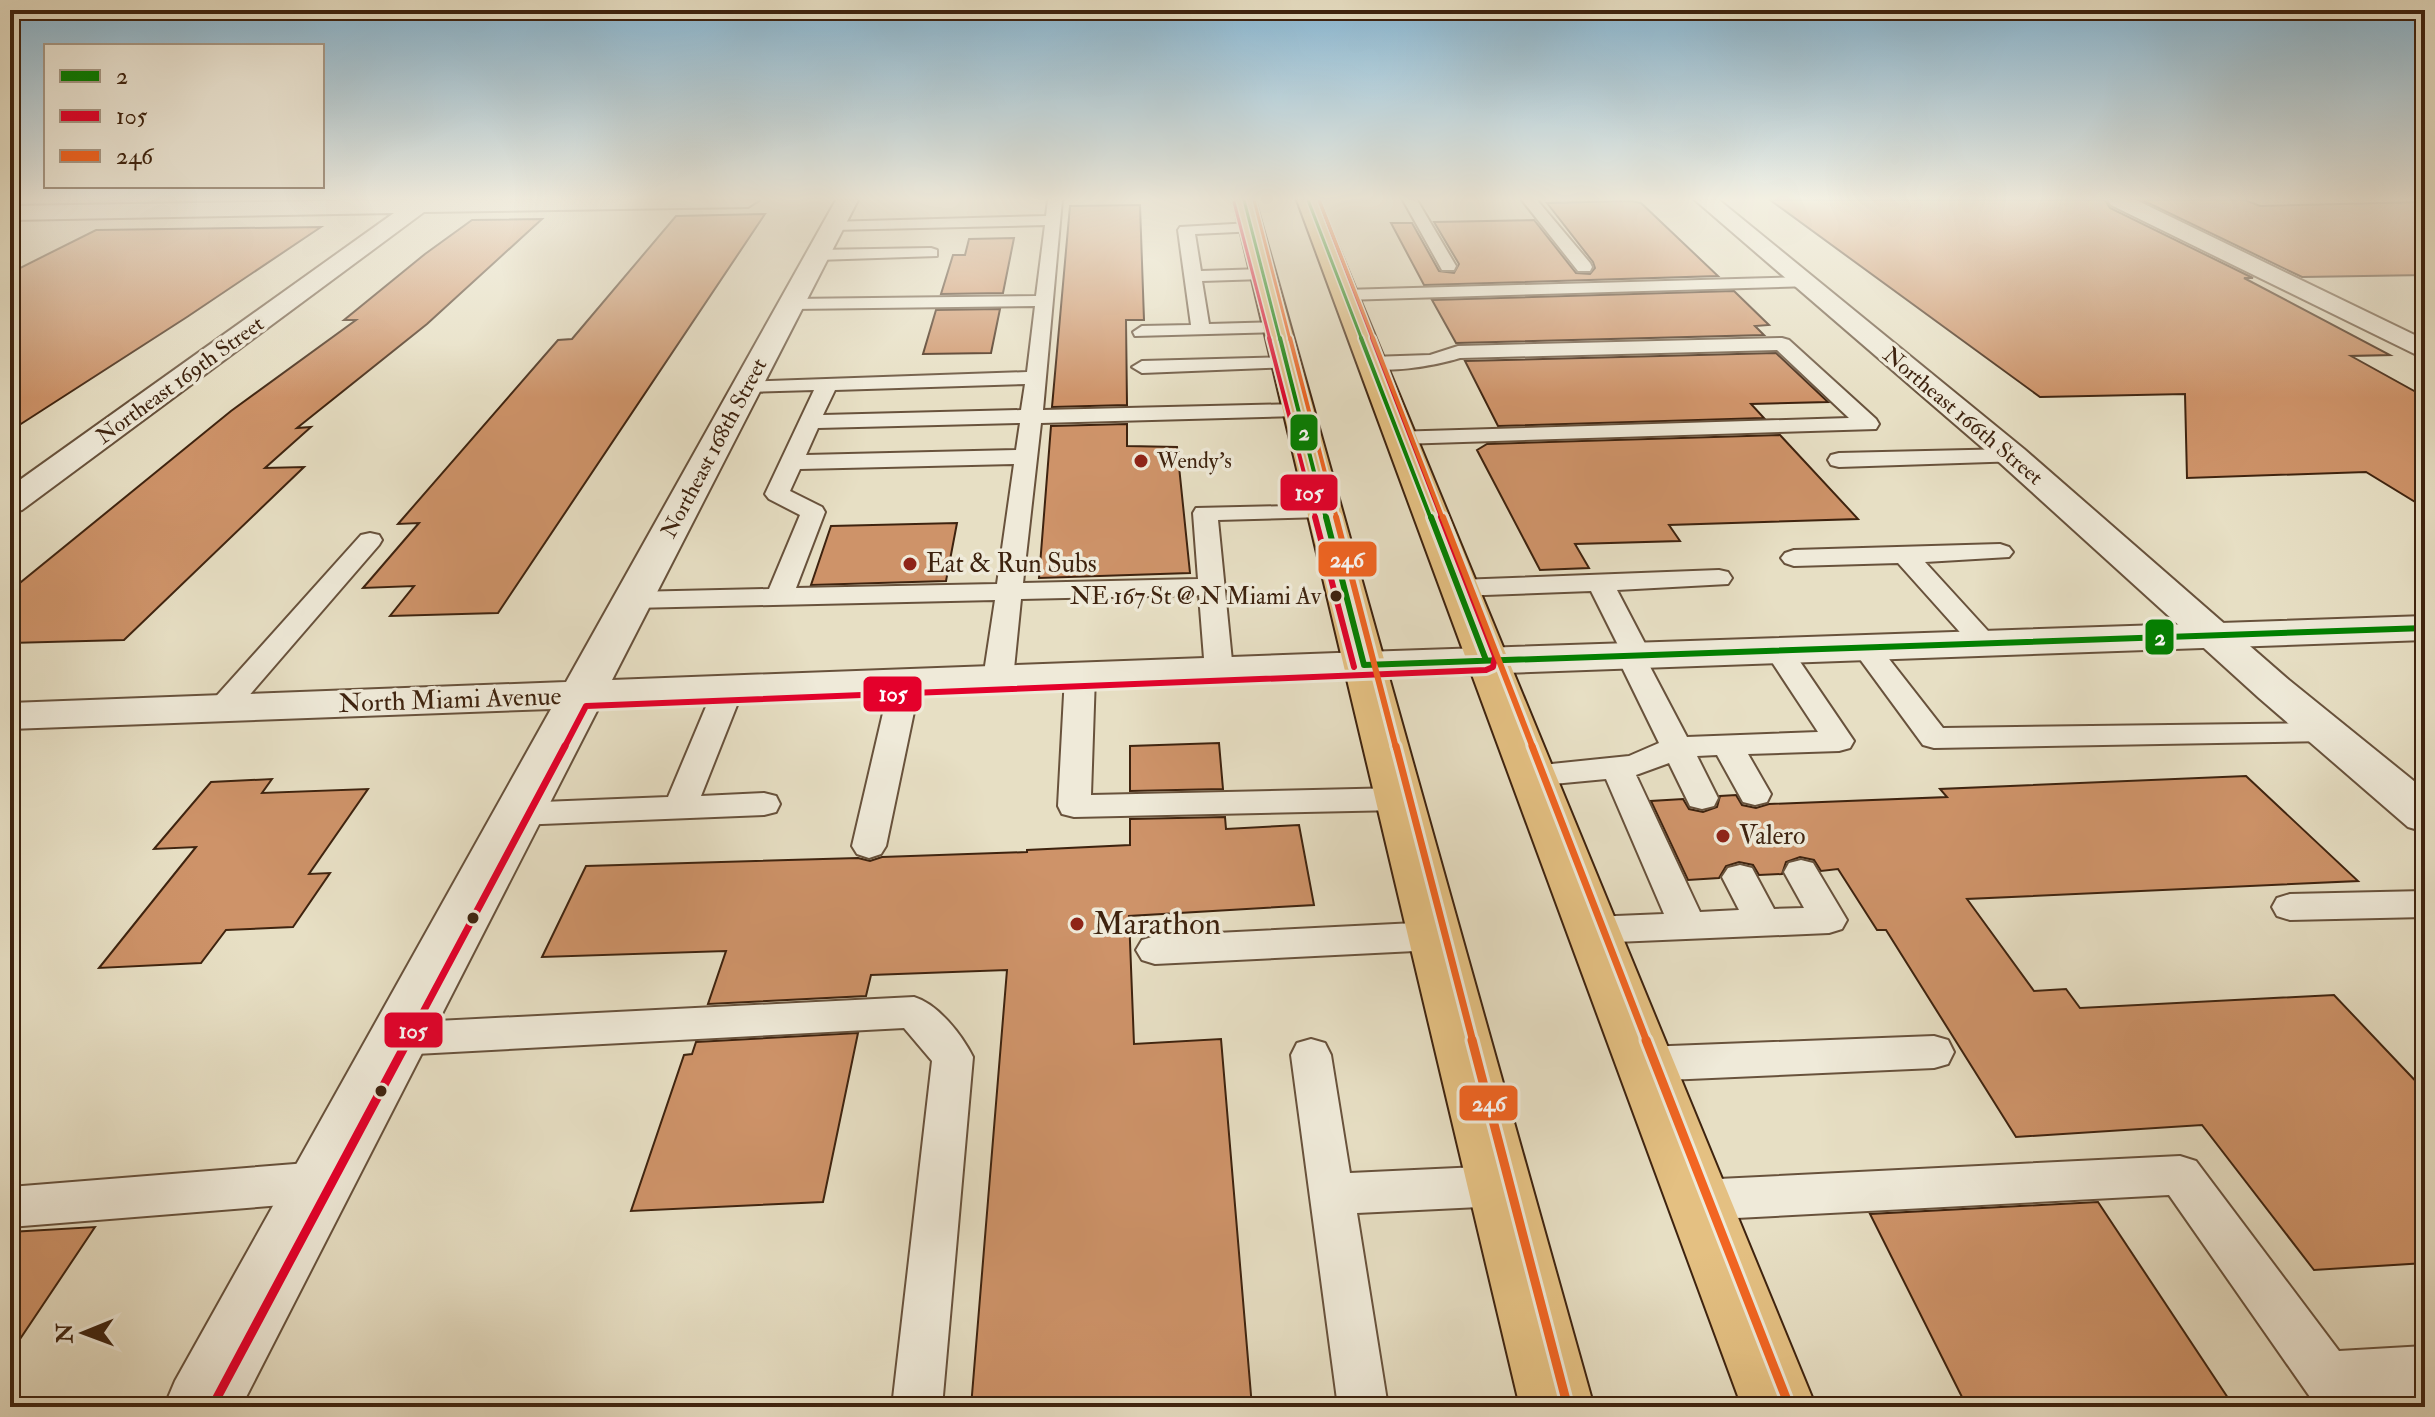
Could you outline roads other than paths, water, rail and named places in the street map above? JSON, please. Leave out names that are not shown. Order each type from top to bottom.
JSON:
[{"type":"main road","points":[[1261,266],[1557,1407]]},
{"type":"main road","points":[[1331,266],[1779,1407]]},
{"type":"street","name":"Northeast 169th Street","points":[[10,503],[337,266]]},
{"type":"street","name":"Northeast 168th Street","points":[[201,1407],[811,266]]},
{"type":"street","name":"Northeast 166th Street","points":[[1785,266],[2012,456],[2425,816]]},
{"type":"street","points":[[2253,266],[2425,351]]},
{"type":"street","name":"North Miami Avenue","points":[[10,716],[2425,628]]},
{"type":"lane","points":[[998,679],[1048,266]]},
{"type":"lane","points":[[1191,266],[1201,330]]},
{"type":"lane","points":[[1193,276],[1263,274]]},
{"type":"lane","points":[[1344,295],[1804,282]]},
{"type":"lane","points":[[791,304],[1044,301]]},
{"type":"lane","points":[[1142,332],[1277,328]]},
{"type":"lane","points":[[1371,363],[1432,361],[1458,352],[1782,344],[1868,424],[1400,437]]},
{"type":"lane","points":[[1142,367],[1286,363]]},
{"type":"lane","points":[[747,386],[1036,378]]},
{"type":"lane","points":[[779,597],[813,512],[777,494],[827,384]]},
{"type":"lane","points":[[808,422],[1298,410]]},
{"type":"lane","points":[[1839,460],[2012,456]]},
{"type":"lane","points":[[791,462],[1026,457]]},
{"type":"lane","points":[[1219,671],[1205,513],[1324,510]]},
{"type":"lane","points":[[222,708],[370,540]]},
{"type":"lane","points":[[1794,558],[2000,552]]},
{"type":"lane","points":[[1904,554],[1985,643]]},
{"type":"lane","points":[[1458,588],[1719,578]]},
{"type":"lane","points":[[1600,583],[1702,798]]},
{"type":"lane","points":[[632,600],[1212,587]]},
{"type":"lane","points":[[1865,647],[1934,738],[2326,732]]},
{"type":"lane","points":[[1532,776],[1634,766],[1678,747],[1839,741],[1778,650]]},
{"type":"lane","points":[[1080,676],[1074,806],[1399,799]]},
{"type":"lane","points":[[869,846],[905,683]]},
{"type":"lane","points":[[680,807],[728,690]]},
{"type":"lane","points":[[1727,745],[1755,794]]},
{"type":"lane","points":[[1617,768],[1688,926]]},
{"type":"lane","points":[[517,814],[764,804]]},
{"type":"lane","points":[[1592,930],[1829,920],[1801,872]]},
{"type":"lane","points":[[1740,877],[1763,923]]},
{"type":"lane","points":[[2290,907],[2425,904]]},
{"type":"lane","points":[[1155,950],[1435,936]]},
{"type":"lane","points":[[397,1039],[914,1012],[953,1057],[917,1407]]},
{"type":"lane","points":[[1644,1064],[1934,1052]]},
{"type":"lane","points":[[1311,1055],[1363,1407]]},
{"type":"lane","points":[[1698,1200],[2180,1175],[2337,1392],[2425,1371]]},
{"type":"lane","points":[[10,1207],[320,1182]]},
{"type":"lane","points":[[1332,1194],[1500,1186]]},
{"type":"place","name":"Wendy's","points":[[1141,461]]},
{"type":"place","name":"Eat & Run Subs","points":[[910,564]]},
{"type":"place","name":"NE 167 St @ N Miami Av","points":[[1336,596]]},
{"type":"place","name":"Valero","points":[[1723,836]]},
{"type":"place","name":"Marathon","points":[[1077,924]]}]
